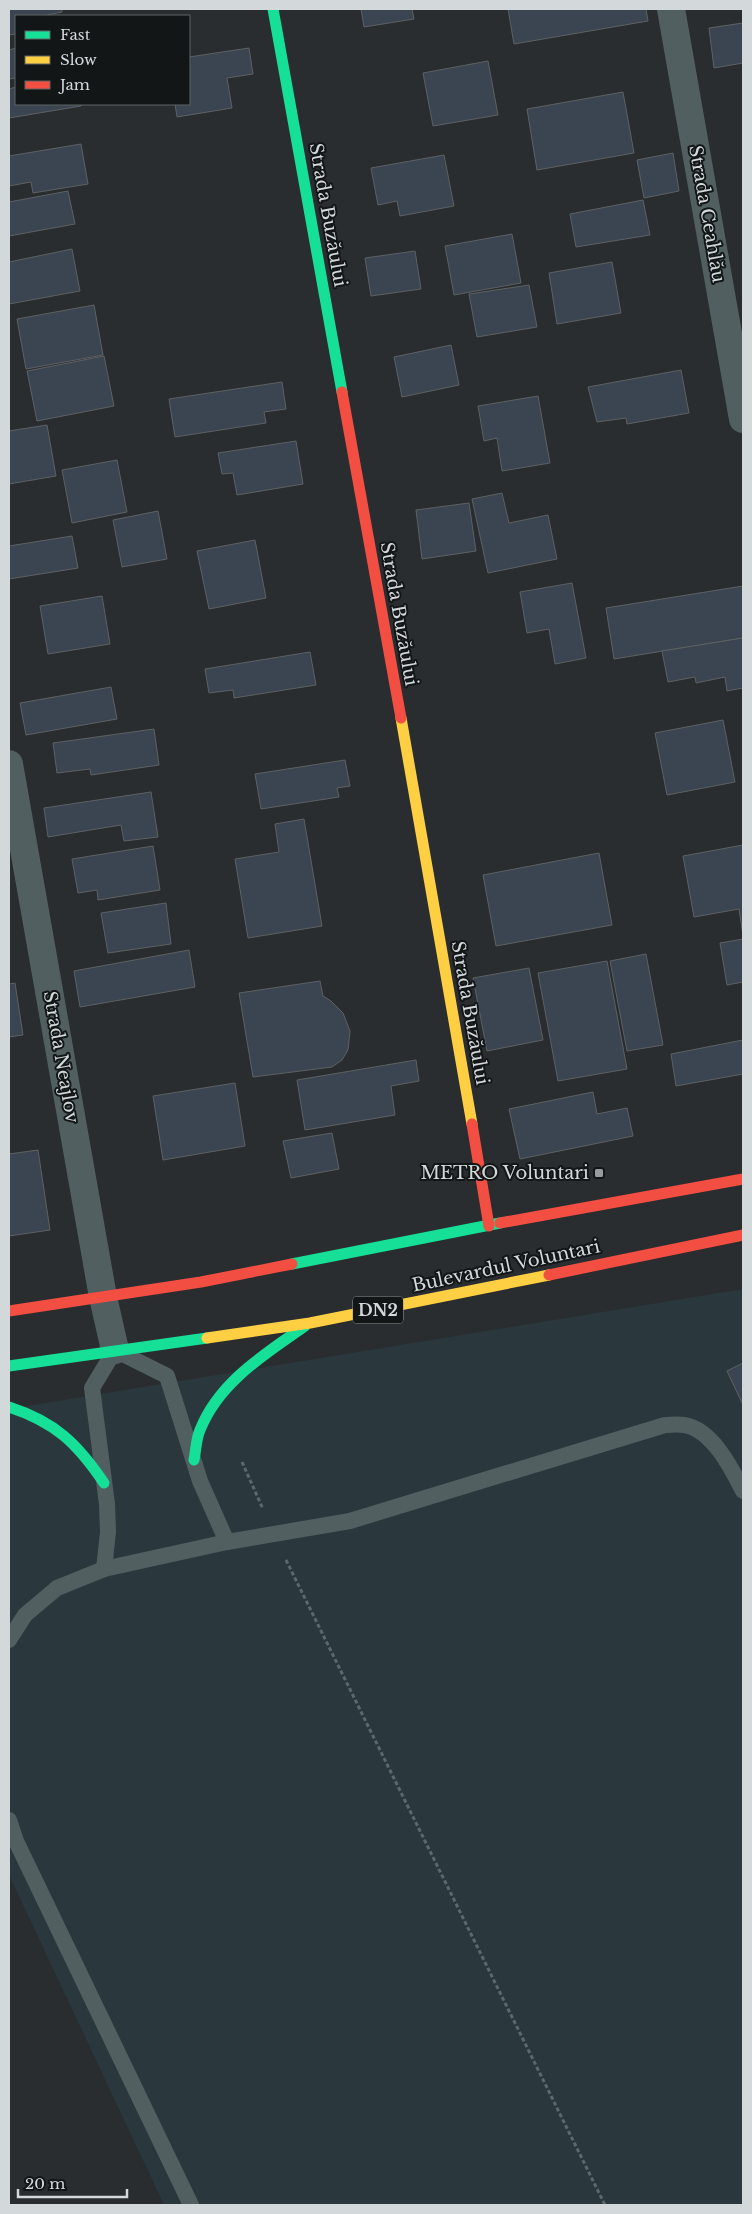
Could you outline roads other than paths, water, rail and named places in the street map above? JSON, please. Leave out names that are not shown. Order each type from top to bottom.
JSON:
[{"type":"main road","name":"Strada Buzăului","points":[[273,9],[445,966],[489,1226]]},
{"type":"main road","points":[[9,1311],[201,1282],[743,1178]]},
{"type":"main road","name":"Bulevardul Voluntari","points":[[9,1366],[310,1322],[392,1308],[743,1235]]},
{"type":"main road","points":[[194,1460],[200,1432],[210,1410],[223,1391],[237,1376],[310,1322]]},
{"type":"main road","points":[[9,1407],[43,1419],[66,1435],[84,1452],[104,1483]]},
{"type":"street","name":"Strada Ceahlău","points":[[672,9],[743,419]]},
{"type":"street","name":"Strada Neajlov","points":[[9,764],[103,1297],[115,1350]]},
{"type":"lane","points":[[104,1569],[108,1532],[92,1388],[115,1350],[167,1376],[200,1481],[227,1542]]},
{"type":"lane","points":[[9,1640],[25,1615],[57,1588],[104,1569],[227,1542],[274,1536],[350,1521],[664,1425],[686,1425],[702,1433],[715,1444],[743,1491]]},
{"type":"lane","points":[[9,1820],[16,1841],[191,2205]]},
{"type":"place","name":"METRO Voluntari","points":[[599,1173]]}]
